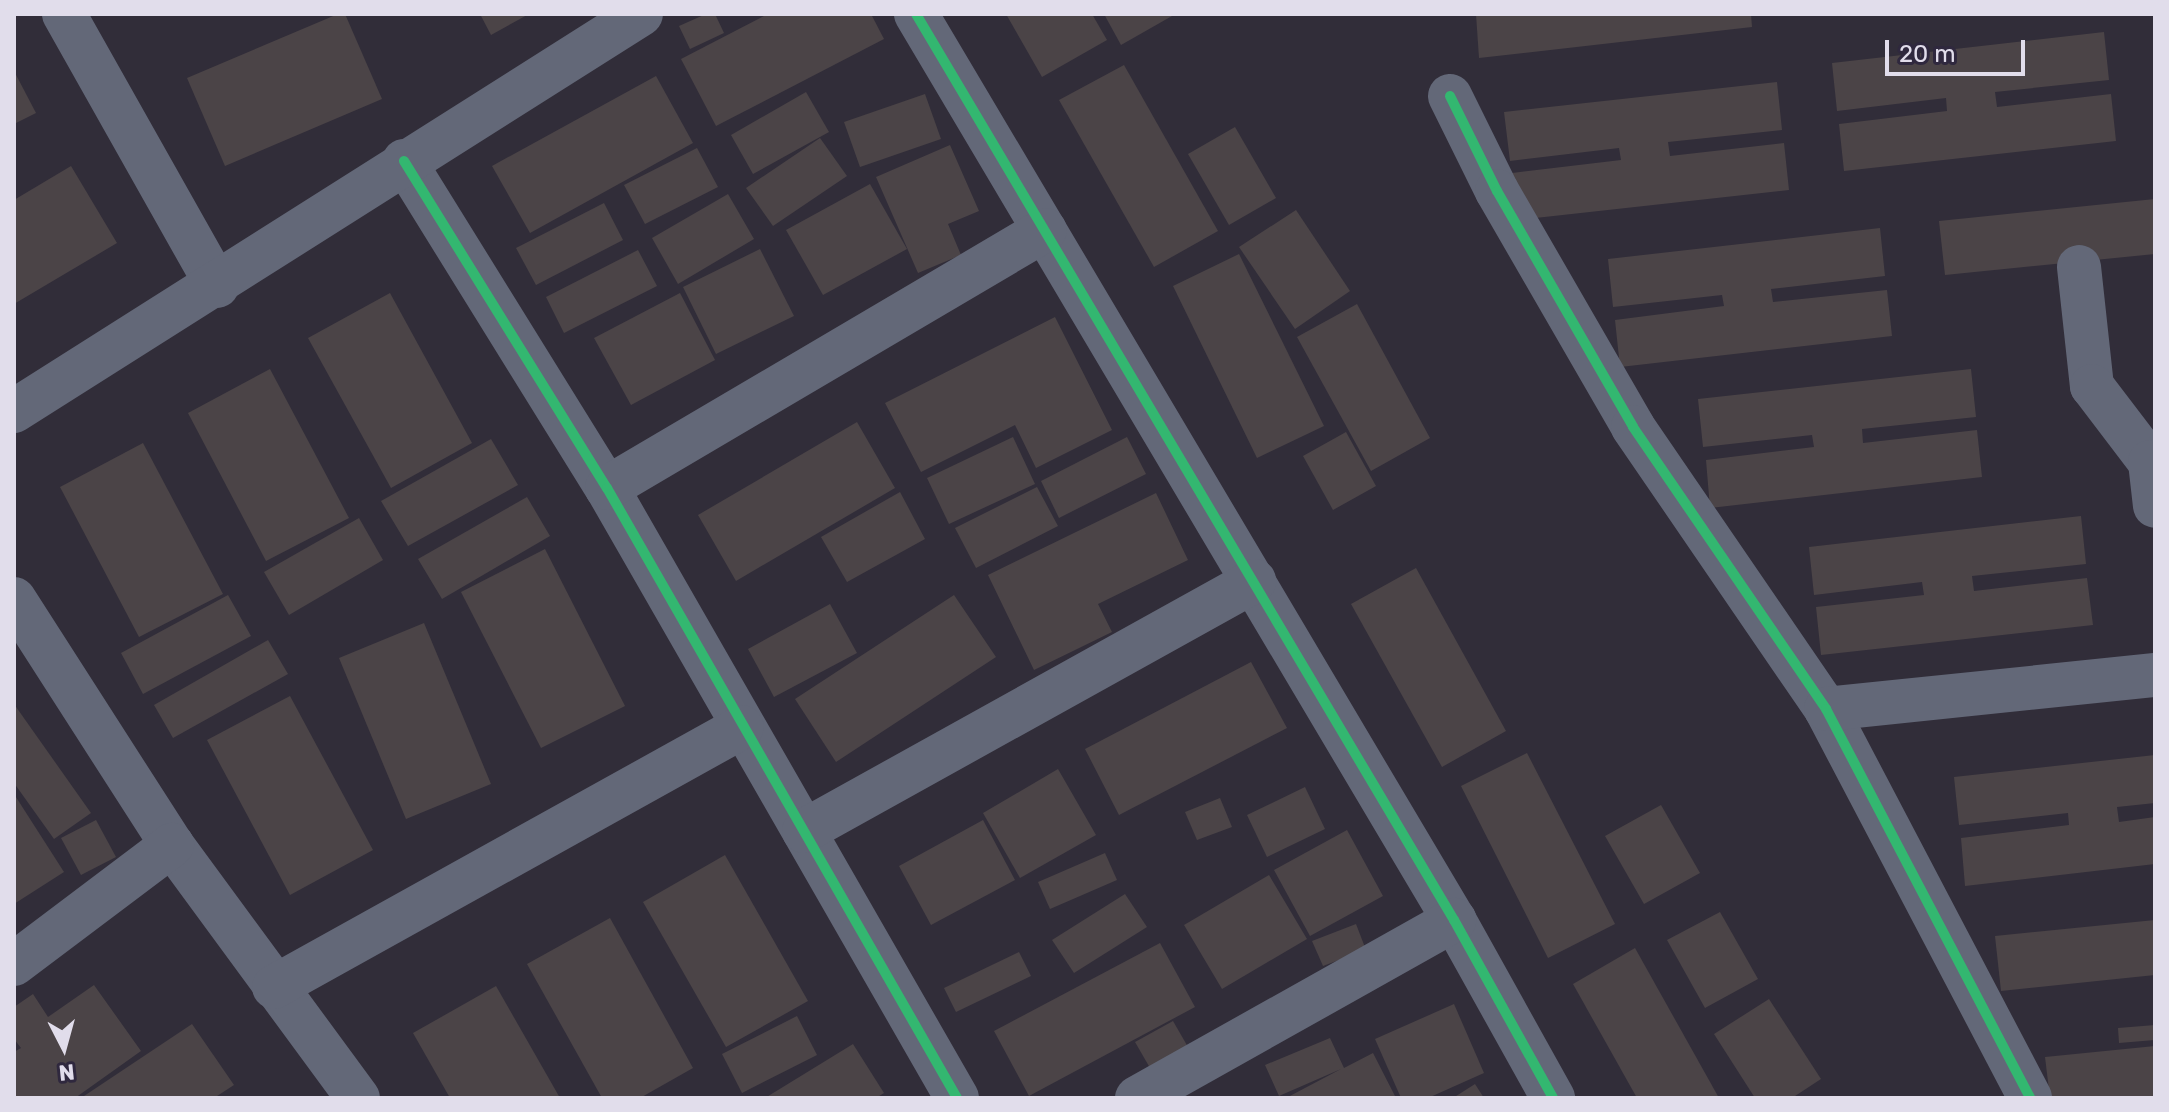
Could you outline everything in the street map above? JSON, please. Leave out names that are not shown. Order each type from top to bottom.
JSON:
[{"type":"street","points":[[64,14],[217,286]]},
{"type":"street","points":[[14,411],[217,286],[404,161],[641,14]]},
{"type":"street","points":[[916,14],[1454,920],[1553,1098]]},
{"type":"street","points":[[1450,96],[1497,191],[1633,427],[1826,709],[2030,1098]]},
{"type":"street","points":[[404,161],[607,488],[957,1098]]},
{"type":"street","points":[[607,488],[1045,230]]},
{"type":"street","points":[[2079,267],[2092,386],[2150,462],[2155,506]]},
{"type":"street","points":[[804,831],[1254,581]]},
{"type":"street","points":[[14,599],[172,845],[358,1098]]},
{"type":"street","points":[[1826,709],[2155,675]]},
{"type":"street","points":[[274,987],[742,727]]},
{"type":"street","points":[[14,964],[172,845]]},
{"type":"street","points":[[1137,1098],[1454,920]]},
{"type":"building","points":[[338,14],[345,14],[382,99],[225,166],[187,78]]},
{"type":"building","points":[[480,14],[529,14],[491,35]]},
{"type":"building","points":[[706,14],[715,14],[724,33],[690,49],[679,26]]},
{"type":"building","points":[[768,14],[871,14],[884,39],[716,126],[681,59]]},
{"type":"building","points":[[1006,14],[1092,14],[1107,40],[1042,77]]},
{"type":"building","points":[[1104,14],[1171,14],[1172,16],[1121,45]]},
{"type":"building","points":[[1476,14],[1751,14],[1752,27],[1479,58]]},
{"type":"building","points":[[2104,32],[2109,80],[1995,92],[1997,107],[2111,94],[2116,141],[1844,171],[1839,124],[1947,111],[1946,98],[1837,111],[1832,63]]},
{"type":"building","points":[[1124,65],[1218,231],[1154,267],[1059,100]]},
{"type":"building","points":[[14,71],[36,113],[14,124]]},
{"type":"building","points":[[656,76],[693,143],[530,233],[492,166]]},
{"type":"building","points":[[1777,82],[1782,130],[1668,142],[1670,156],[1784,143],[1789,190],[1517,220],[1512,173],[1621,160],[1619,148],[1510,161],[1504,112]]},
{"type":"building","points":[[806,92],[829,132],[753,174],[731,135]]},
{"type":"building","points":[[925,94],[941,139],[860,167],[844,122]]},
{"type":"building","points":[[1235,127],[1276,198],[1229,225],[1188,154]]},
{"type":"building","points":[[820,138],[847,176],[773,226],[746,188]]},
{"type":"building","points":[[950,145],[979,211],[948,224],[961,255],[918,273],[876,177]]},
{"type":"building","points":[[697,148],[718,187],[645,224],[624,185]]},
{"type":"building","points":[[71,166],[117,243],[14,304],[14,200]]},
{"type":"building","points":[[870,184],[907,249],[823,295],[786,230]]},
{"type":"building","points":[[728,194],[754,239],[678,284],[652,238]]},
{"type":"building","points":[[2155,199],[2155,254],[1945,275],[1939,221]]},
{"type":"building","points":[[604,203],[623,240],[536,285],[516,248]]},
{"type":"building","points":[[1296,210],[1350,291],[1295,329],[1239,247]]},
{"type":"building","points":[[1880,228],[1885,276],[1771,289],[1773,302],[1887,290],[1892,336],[1620,367],[1615,320],[1724,306],[1722,295],[1613,307],[1608,259]]},
{"type":"building","points":[[760,249],[794,316],[716,354],[683,287]]},
{"type":"building","points":[[638,250],[657,286],[564,333],[546,297]]},
{"type":"building","points":[[1239,254],[1324,426],[1257,458],[1173,286]]},
{"type":"building","points":[[390,293],[472,443],[391,488],[308,338]]},
{"type":"building","points":[[680,293],[715,360],[631,405],[594,338]]},
{"type":"building","points":[[1357,304],[1430,438],[1371,471],[1297,337]]},
{"type":"building","points":[[1055,317],[1112,430],[1036,468],[1015,425],[921,472],[885,403]]},
{"type":"building","points":[[270,369],[349,518],[266,561],[188,413]]},
{"type":"building","points":[[1971,369],[1976,417],[1862,429],[1863,443],[1977,430],[1982,477],[1710,508],[1706,460],[1814,447],[1812,435],[1703,447],[1698,399]]},
{"type":"building","points":[[857,422],[895,488],[736,581],[698,515]]},
{"type":"building","points":[[1346,432],[1376,486],[1333,510],[1303,456]]},
{"type":"building","points":[[1013,437],[1035,484],[949,524],[927,478]]},
{"type":"building","points":[[1127,437],[1146,474],[1059,518],[1041,481]]},
{"type":"building","points":[[491,439],[518,485],[408,546],[381,501]]},
{"type":"building","points":[[143,443],[223,594],[139,637],[60,487]]},
{"type":"building","points":[[1037,487],[1058,526],[976,568],[955,528]]},
{"type":"building","points":[[900,492],[925,539],[847,582],[821,537]]},
{"type":"building","points":[[1156,493],[1188,560],[1098,604],[1112,632],[1034,670],[988,575]]},
{"type":"building","points":[[527,497],[550,536],[442,599],[418,559]]},
{"type":"building","points":[[2081,516],[2086,564],[1972,576],[1974,591],[2087,578],[2093,625],[1821,655],[1816,607],[1924,595],[1922,582],[1814,595],[1809,547]]},
{"type":"building","points":[[359,518],[383,560],[289,615],[264,572]]},
{"type":"building","points":[[545,549],[625,706],[541,748],[461,592]]},
{"type":"building","points":[[1416,568],[1506,731],[1442,767],[1351,604]]},
{"type":"building","points":[[228,595],[251,636],[143,694],[121,653]]},
{"type":"building","points":[[954,595],[996,657],[836,762],[795,699]]},
{"type":"building","points":[[830,604],[857,653],[774,697],[748,649]]},
{"type":"building","points":[[424,623],[491,784],[406,819],[339,658]]},
{"type":"building","points":[[268,640],[288,674],[173,738],[154,705]]},
{"type":"building","points":[[1251,662],[1287,728],[1119,815],[1085,749]]},
{"type":"building","points":[[290,696],[373,850],[290,895],[207,740]]},
{"type":"building","points":[[14,704],[91,813],[54,839],[14,783]]},
{"type":"building","points":[[1527,753],[1615,924],[1548,958],[1461,786]]},
{"type":"building","points":[[2155,755],[2155,803],[2117,807],[2119,822],[2155,817],[2155,864],[1965,886],[1961,838],[2069,825],[2068,813],[1959,825],[1954,777]]},
{"type":"building","points":[[1058,769],[1096,835],[1020,878],[983,813]]},
{"type":"building","points":[[1305,787],[1325,829],[1267,857],[1247,815]]},
{"type":"building","points":[[14,794],[64,872],[14,904]]},
{"type":"building","points":[[1220,798],[1232,827],[1197,840],[1185,812]]},
{"type":"building","points":[[1661,805],[1700,873],[1644,904],[1605,836]]},
{"type":"building","points":[[96,820],[116,857],[81,875],[61,838]]},
{"type":"building","points":[[983,820],[1015,880],[931,925],[899,866]]},
{"type":"building","points":[[1347,830],[1383,896],[1310,936],[1274,870]]},
{"type":"building","points":[[1105,853],[1117,880],[1050,909],[1038,882]]},
{"type":"building","points":[[725,855],[808,1001],[726,1047],[643,902]]},
{"type":"building","points":[[1269,875],[1307,939],[1222,989],[1184,925]]},
{"type":"building","points":[[1125,894],[1147,927],[1074,973],[1052,940]]},
{"type":"building","points":[[1720,912],[1758,979],[1705,1008],[1667,940]]},
{"type":"building","points":[[610,918],[693,1068],[640,1098],[602,1098],[527,964]]},
{"type":"building","points":[[2155,920],[2155,975],[2001,991],[1995,936]]},
{"type":"building","points":[[1356,924],[1366,950],[1323,966],[1312,941]]},
{"type":"building","points":[[1160,943],[1195,1007],[1029,1096],[994,1031]]},
{"type":"building","points":[[1635,948],[1719,1098],[1637,1098],[1573,984]]},
{"type":"building","points":[[1019,952],[1031,976],[956,1012],[944,988]]},
{"type":"building","points":[[94,985],[141,1051],[75,1098],[14,1098],[14,1052],[21,1048],[14,1039],[14,1007],[33,994],[48,1017]]},
{"type":"building","points":[[496,986],[560,1098],[450,1098],[413,1033]]},
{"type":"building","points":[[1769,999],[1821,1079],[1792,1098],[1755,1098],[1714,1034]]},
{"type":"building","points":[[1454,1004],[1484,1073],[1428,1098],[1401,1098],[1375,1039]]},
{"type":"building","points":[[797,1016],[817,1055],[742,1093],[722,1054]]},
{"type":"building","points":[[1173,1021],[1188,1047],[1150,1068],[1135,1042]]},
{"type":"building","points":[[192,1024],[234,1085],[214,1098],[81,1098]]},
{"type":"building","points":[[2155,1025],[2155,1040],[2119,1043],[2118,1028]]},
{"type":"building","points":[[1330,1038],[1344,1068],[1373,1053],[1396,1098],[1286,1098],[1341,1069],[1279,1096],[1265,1065]]},
{"type":"building","points":[[853,1044],[884,1093],[876,1098],[765,1098]]},
{"type":"building","points":[[2155,1046],[2155,1098],[2050,1098],[2045,1057]]},
{"type":"building","points":[[1475,1084],[1484,1098],[1453,1098]]},
{"type":"cycle path","points":[[916,14],[1454,920],[1553,1098]]},
{"type":"cycle path","points":[[1450,96],[1497,191],[1633,427],[1826,709],[2030,1098]]},
{"type":"cycle path","points":[[404,161],[607,488],[957,1098]]}]
